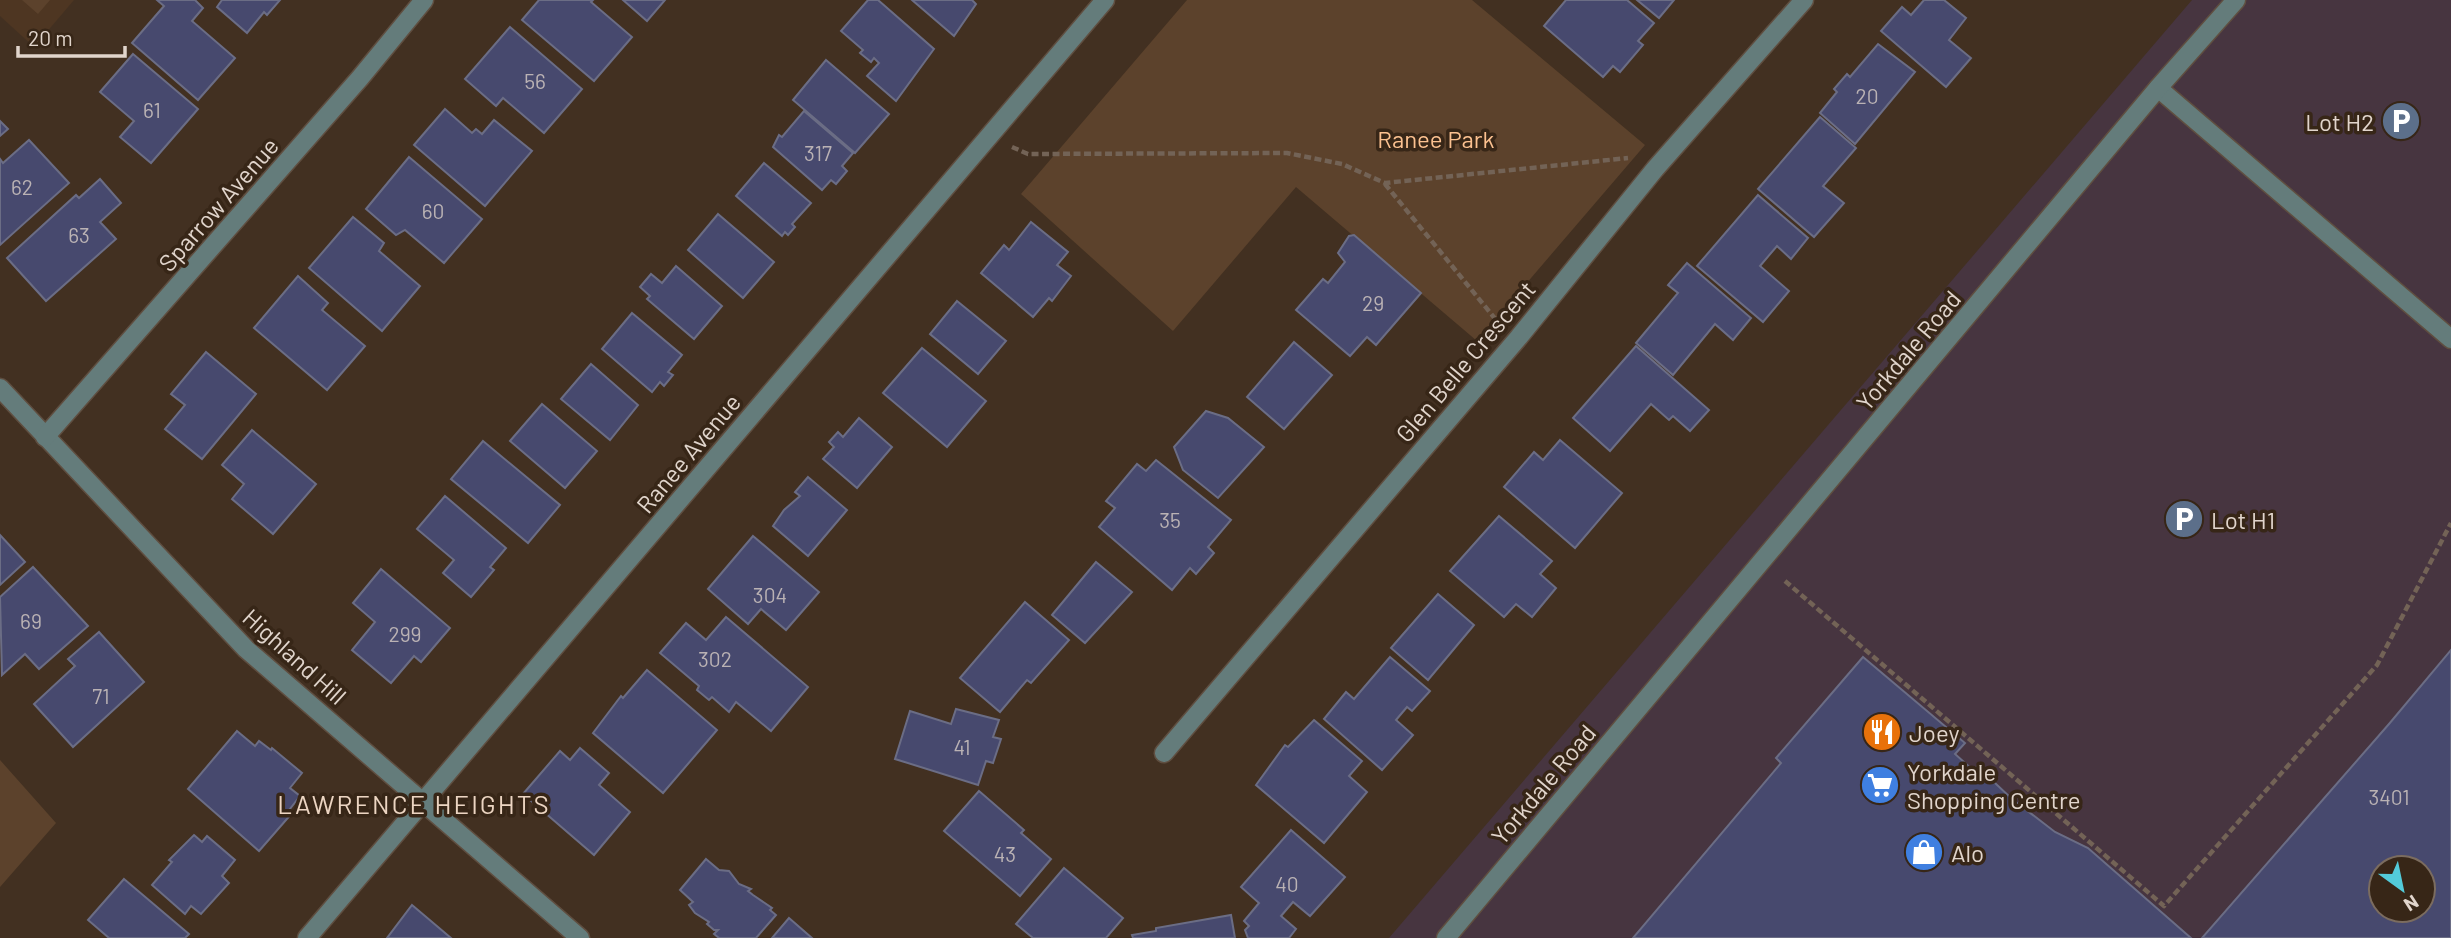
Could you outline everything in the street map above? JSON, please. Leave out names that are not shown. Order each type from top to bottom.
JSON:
[{"type":"street","name":"Sparrow Avenue","points":[[45,438],[360,78],[424,0]]},
{"type":"street","name":"Ranee Avenue","points":[[307,938],[1105,0]]},
{"type":"street","name":"Glen Belle Crescent","points":[[1164,753],[1519,337],[1655,169],[1804,0]]},
{"type":"street","name":"Yorkdale Road","points":[[1446,938],[2158,88],[2236,0]]},
{"type":"street","points":[[2158,88],[2451,339]]},
{"type":"street","name":"Highland Hill","points":[[0,388],[246,649],[580,938]]},
{"type":"path","points":[[989,137],[1028,154],[1287,153],[1342,164],[1385,183],[1494,318],[1519,337]]},
{"type":"path","points":[[1385,183],[1629,158],[1655,169]]},
{"type":"path","points":[[1784,581],[2164,906],[2377,665],[2451,523]]},
{"type":"shaded area","points":[[0,0],[74,0],[34,47],[0,16]]},
{"type":"shaded area","points":[[2192,0],[2451,0],[2451,938],[1389,938]]},
{"type":"green space","points":[[22,0],[50,0],[38,14]]},
{"type":"green space","name":"Ranee Park","points":[[1187,0],[1472,0],[1645,145],[1477,341],[1296,187],[1173,331],[1021,194]]},
{"type":"green space","points":[[0,760],[56,823],[0,887]]},
{"type":"building","points":[[157,0],[195,0],[203,8],[192,21],[235,58],[198,100],[132,43],[164,6]]},
{"type":"building","points":[[222,0],[280,0],[267,15],[264,12],[247,33],[217,7]]},
{"type":"building","points":[[539,0],[593,0],[591,2],[632,37],[594,81],[522,20]]},
{"type":"building","points":[[623,0],[665,0],[647,21]]},
{"type":"building","points":[[868,0],[878,0],[934,49],[896,101],[867,76],[879,63],[874,58],[871,62],[860,53],[863,50],[841,31]]},
{"type":"building","points":[[912,0],[972,0],[976,4],[954,36]]},
{"type":"building","points":[[1566,0],[1627,0],[1654,23],[1638,41],[1643,45],[1620,72],[1613,66],[1603,77],[1544,26]]},
{"type":"building","points":[[1637,0],[1674,0],[1659,18]]},
{"type":"building","points":[[1924,0],[1944,0],[1966,18],[1949,40],[1971,58],[1946,87],[1881,31],[1902,7],[1911,15]]},
{"type":"building","points":[[510,27],[582,89],[544,133],[503,98],[496,106],[465,79]]},
{"type":"building","points":[[1878,44],[1915,72],[1855,144],[1820,113],[1837,92],[1834,89],[1847,74],[1850,77]]},
{"type":"building","points":[[133,54],[198,109],[151,163],[120,137],[134,121],[100,92]]},
{"type":"building","points":[[826,60],[889,114],[855,153],[793,100]]},
{"type":"building","points":[[445,109],[472,133],[476,129],[482,134],[494,120],[532,151],[485,206],[414,145]]},
{"type":"building","points":[[804,111],[853,153],[842,166],[847,171],[836,184],[831,180],[822,190],[773,147],[779,135],[782,137]]},
{"type":"building","points":[[1820,117],[1856,148],[1823,186],[1844,203],[1814,237],[1758,189]]},
{"type":"building","points":[[0,121],[8,129],[0,136]]},
{"type":"building","points":[[29,140],[69,183],[0,245],[0,159],[3,163]]},
{"type":"building","points":[[409,157],[482,219],[444,263],[405,230],[396,235],[366,209]]},
{"type":"building","points":[[764,163],[811,203],[792,224],[795,227],[788,235],[785,232],[782,236],[736,196]]},
{"type":"building","points":[[100,179],[121,203],[100,222],[116,239],[46,301],[7,258],[76,195],[79,198]]},
{"type":"building","points":[[1758,195],[1808,238],[1791,259],[1777,246],[1760,266],[1789,291],[1763,322],[1697,266]]},
{"type":"building","points":[[718,214],[774,262],[743,298],[688,250]]},
{"type":"building","points":[[353,217],[384,243],[379,251],[420,286],[382,331],[309,268]]},
{"type":"building","points":[[1031,222],[1068,252],[1057,265],[1071,276],[1052,301],[1049,298],[1033,317],[981,273],[1004,245],[1009,250]]},
{"type":"building","points":[[1354,235],[1421,293],[1376,345],[1367,337],[1350,356],[1296,310],[1323,279],[1328,283],[1345,262],[1338,253],[1349,236]]},
{"type":"building","points":[[1687,263],[1751,318],[1733,340],[1715,324],[1673,375],[1636,343],[1678,293],[1668,285]]},
{"type":"building","points":[[676,266],[722,306],[694,339],[647,299],[650,296],[640,287],[651,274],[662,283]]},
{"type":"building","points":[[298,276],[328,303],[322,310],[365,346],[327,390],[254,328]]},
{"type":"building","points":[[957,301],[1006,341],[978,374],[930,334]]},
{"type":"building","points":[[632,313],[682,355],[668,372],[673,375],[664,386],[660,382],[652,392],[602,349]]},
{"type":"building","points":[[1294,342],[1332,375],[1284,429],[1247,397]]},
{"type":"building","points":[[1636,346],[1709,410],[1690,431],[1673,416],[1669,420],[1651,404],[1610,451],[1573,418]]},
{"type":"building","points":[[922,348],[986,401],[947,447],[883,393]]},
{"type":"building","points":[[206,352],[256,394],[202,459],[165,429],[185,405],[171,394]]},
{"type":"building","points":[[591,364],[638,405],[610,440],[561,399]]},
{"type":"building","points":[[542,404],[597,451],[565,488],[510,441]]},
{"type":"building","points":[[1206,411],[1228,418],[1264,447],[1218,498],[1183,470],[1174,447]]},
{"type":"building","points":[[859,418],[892,447],[857,488],[823,459],[834,447],[829,442],[838,432],[843,437]]},
{"type":"building","points":[[252,430],[316,484],[273,534],[232,499],[244,484],[222,465]]},
{"type":"building","points":[[1560,440],[1622,493],[1575,548],[1504,487],[1534,452],[1543,460]]},
{"type":"building","points":[[483,441],[560,505],[528,543],[451,479]]},
{"type":"building","points":[[1156,460],[1231,520],[1208,547],[1214,553],[1196,574],[1190,568],[1172,590],[1099,527],[1115,508],[1106,501],[1137,464],[1146,471]]},
{"type":"building","points":[[808,477],[847,510],[808,556],[773,526],[784,510],[800,496],[795,492]]},
{"type":"building","points":[[445,496],[506,548],[490,567],[494,570],[471,597],[443,573],[454,560],[417,529]]},
{"type":"building","points":[[1499,516],[1552,561],[1540,574],[1556,588],[1532,617],[1516,604],[1504,617],[1450,571]]},
{"type":"building","points":[[0,535],[25,562],[0,585]]},
{"type":"building","points":[[753,536],[819,592],[786,630],[761,609],[748,624],[708,589]]},
{"type":"building","points":[[1096,562],[1132,592],[1085,643],[1052,615]]},
{"type":"building","points":[[33,567],[88,626],[39,669],[25,654],[2,675],[0,597]]},
{"type":"building","points":[[381,569],[450,628],[421,662],[414,656],[391,683],[352,650],[375,622],[353,603]]},
{"type":"building","points":[[1438,594],[1474,625],[1428,680],[1391,648]]},
{"type":"building","points":[[1025,602],[1069,640],[1031,683],[1027,680],[1000,712],[960,678]]},
{"type":"building","points":[[726,617],[808,687],[771,731],[736,702],[729,712],[712,697],[709,700],[697,690],[699,686],[660,653],[686,623],[706,640]]},
{"type":"building","points":[[99,632],[144,682],[73,747],[34,704],[75,666],[68,659]]},
{"type":"building","points":[[2451,650],[2451,938],[2202,938],[2389,724]]},
{"type":"building","points":[[1390,657],[1430,691],[1412,711],[1407,707],[1396,720],[1413,735],[1382,770],[1324,719],[1346,692],[1354,699]]},
{"type":"building","name":"Yorkdale Shopping Centre","points":[[1863,657],[1965,743],[1955,754],[1974,771],[1977,766],[2012,799],[2055,832],[2088,848],[2191,938],[1633,938],[1781,763],[1776,758]]},
{"type":"building","points":[[647,670],[717,730],[663,793],[593,733],[621,696],[623,698]]},
{"type":"building","points":[[956,709],[999,720],[993,737],[1001,739],[993,763],[986,761],[978,785],[895,759],[910,711],[951,724]]},
{"type":"building","points":[[1314,720],[1362,761],[1349,776],[1367,792],[1324,843],[1256,785],[1285,745],[1288,747]]},
{"type":"building","points":[[237,731],[255,746],[259,741],[271,750],[272,748],[302,773],[290,788],[300,796],[290,809],[293,812],[259,851],[188,789]]},
{"type":"building","points":[[580,748],[609,773],[599,785],[630,812],[594,855],[523,794],[560,751],[570,760]]},
{"type":"building","points":[[979,791],[1024,830],[1021,833],[1051,859],[1020,896],[944,831]]},
{"type":"building","points":[[1291,830],[1345,877],[1310,916],[1293,902],[1281,916],[1296,929],[1289,938],[1248,938],[1245,930],[1249,926],[1244,921],[1259,903],[1241,887]]},
{"type":"building","points":[[194,835],[202,842],[207,836],[235,860],[222,876],[229,883],[201,914],[191,906],[185,914],[152,885],[172,862],[169,860]]},
{"type":"building","points":[[706,859],[719,870],[729,871],[739,884],[751,889],[748,891],[772,908],[770,910],[776,915],[756,938],[719,938],[714,934],[718,930],[707,924],[709,922],[695,913],[689,905],[693,902],[680,890]]},
{"type":"building","points":[[1064,868],[1123,918],[1106,938],[1033,938],[1016,924]]},
{"type":"building","points":[[124,879],[189,934],[185,938],[109,938],[88,920]]},
{"type":"building","points":[[412,905],[451,938],[387,938]]},
{"type":"building","points":[[1231,915],[1235,938],[1133,938],[1132,935],[1156,931],[1156,928]]},
{"type":"building","points":[[789,918],[812,938],[772,938]]},
{"type":"place","name":"Lot H2","points":[[2401,121]]},
{"type":"place","name":"Lot H1","points":[[2184,519]]},
{"type":"place","name":"Joey","points":[[1882,732]]},
{"type":"place","name":"Yorkdale Shopping Centre","points":[[1880,785]]},
{"type":"place","name":"Alo","points":[[1924,852]]},
{"type":"district","name":"LAWRENCE HEIGHTS","points":[[414,803]]}]
